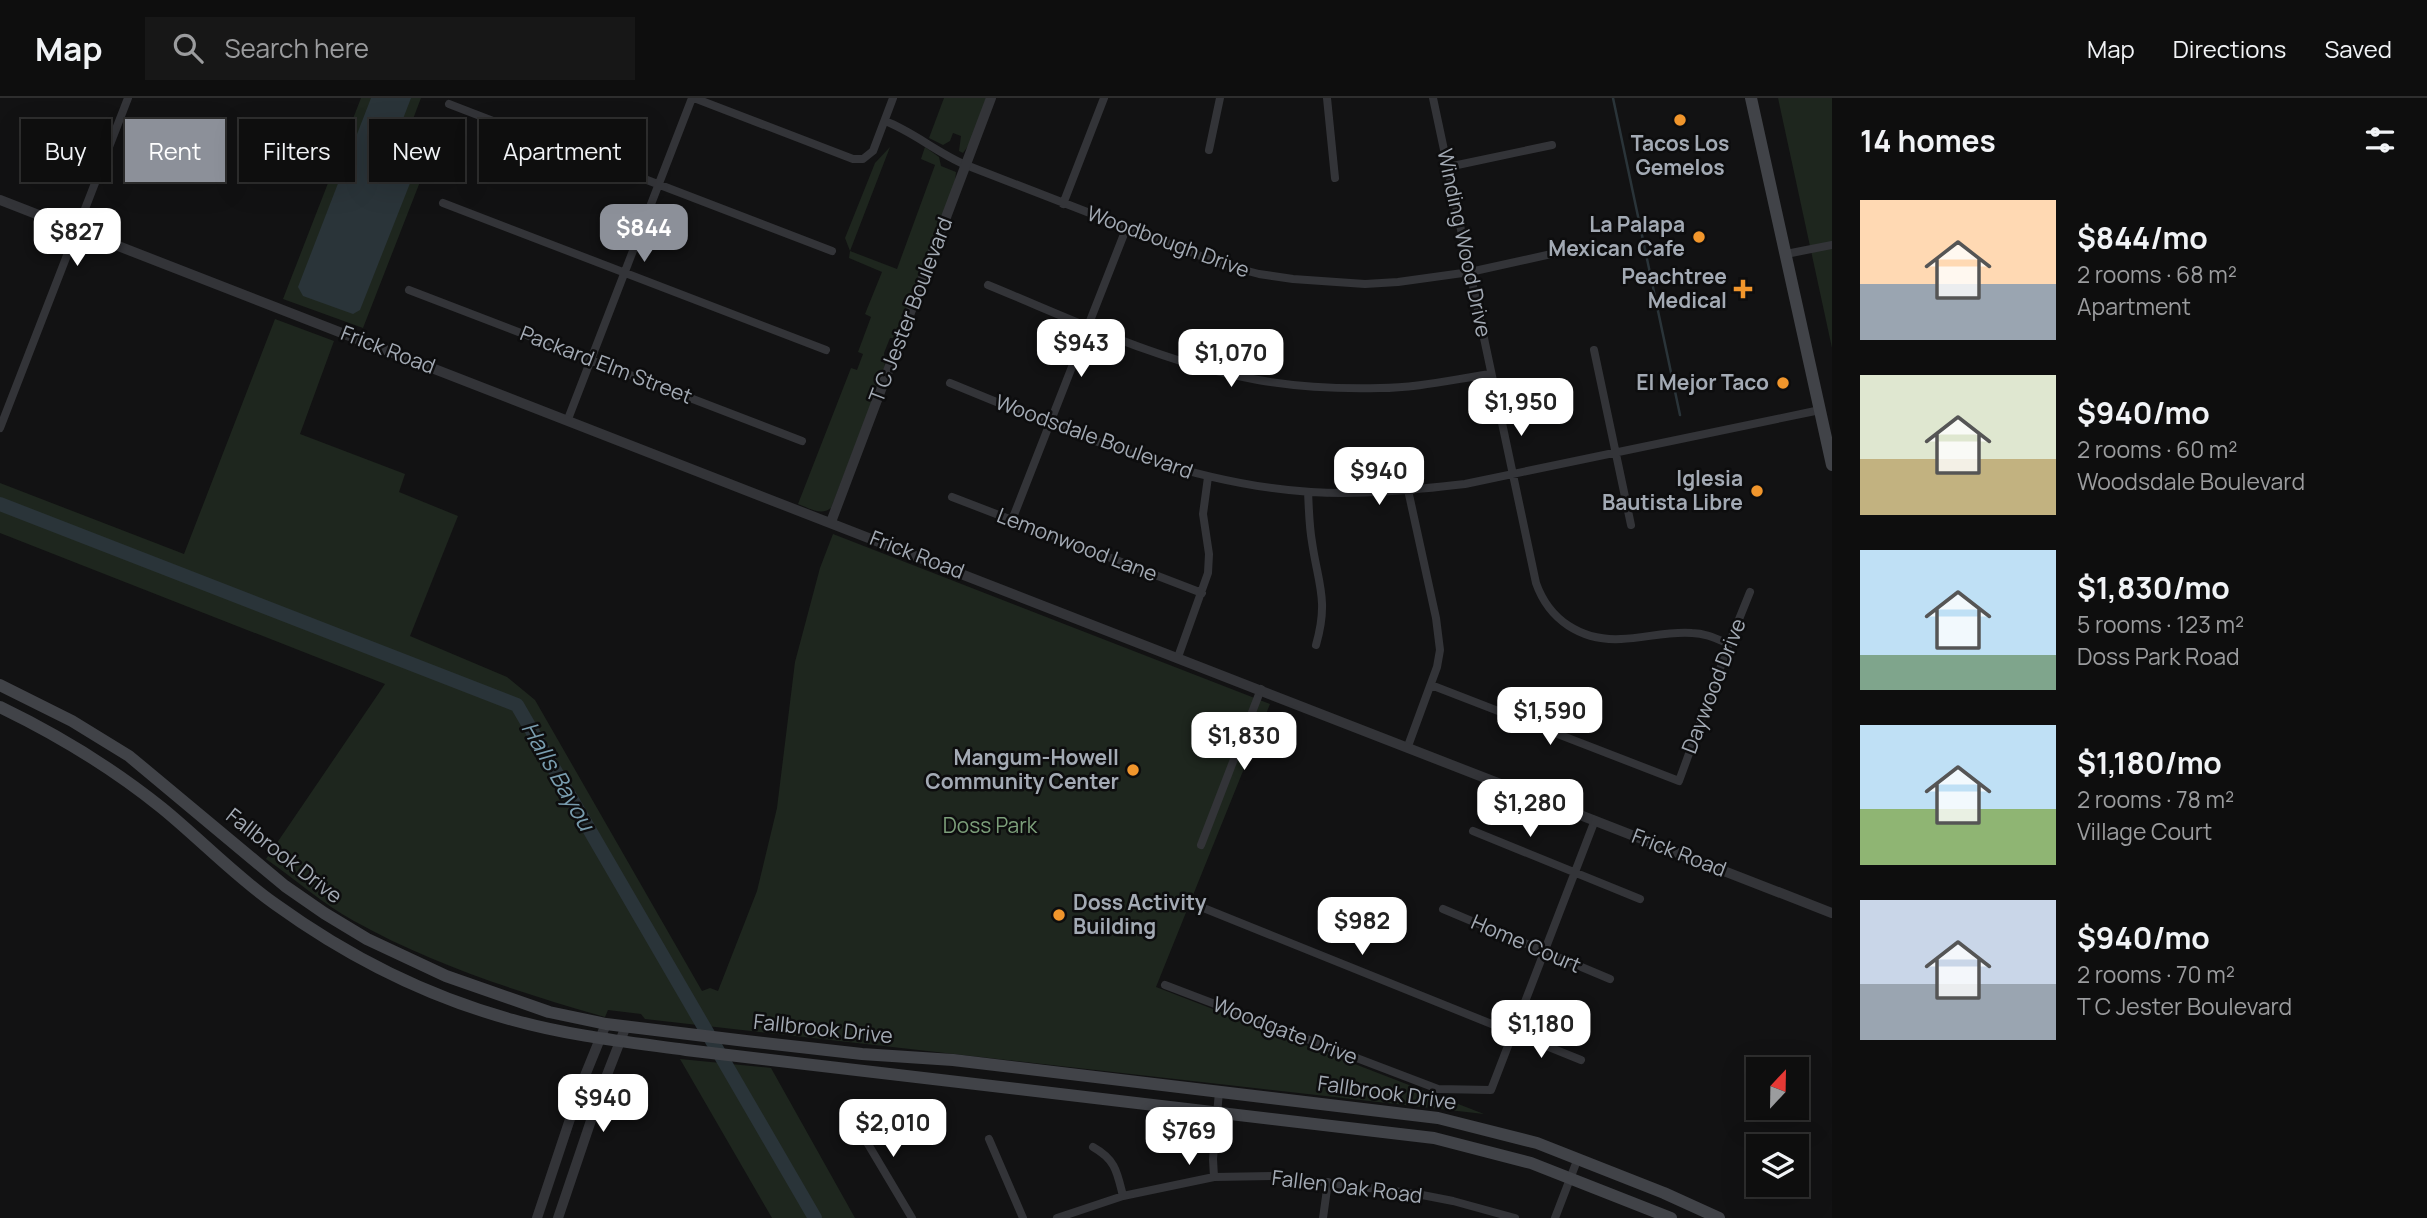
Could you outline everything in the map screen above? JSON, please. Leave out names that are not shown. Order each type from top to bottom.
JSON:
[{"type":"main road","points":[[1751,98],[1832,465]]},
{"type":"main road","name":"Fallbrook Drive","points":[[0,685],[39,703],[129,756],[285,886],[367,939],[422,966],[550,1012],[606,1024],[746,1041],[862,1054],[953,1060],[1438,1118],[1498,1132],[1578,1158],[1719,1218]]},
{"type":"main road","points":[[29,720],[39,703]]},
{"type":"main road","name":"Fallbrook Drive","points":[[0,707],[80,748],[116,772],[273,902],[313,930],[357,957],[438,995],[473,1008],[525,1023],[600,1038],[686,1050],[1444,1140],[1493,1152],[1571,1177],[1671,1218]]},
{"type":"main road","points":[[860,1070],[862,1054]]},
{"type":"main road","points":[[1036,1091],[1038,1070]]},
{"type":"main road","points":[[1398,1133],[1400,1113]]},
{"type":"street","points":[[0,428],[128,98]]},
{"type":"street","points":[[568,419],[693,98],[853,159],[863,159],[873,151],[894,98]]},
{"type":"street","name":"T C Jester Boulevard","points":[[831,522],[991,98]]},
{"type":"street","points":[[1063,204],[1104,98]]},
{"type":"street","points":[[1209,150],[1220,98]]},
{"type":"street","points":[[1327,98],[1335,178]]},
{"type":"street","name":"Winding Wood Drive","points":[[1433,98],[1491,374],[1515,474],[1536,583],[1549,610],[1561,622],[1606,639],[1694,632],[1729,644]]},
{"type":"street","points":[[449,104],[832,251]]},
{"type":"street","name":"Woodbough Drive","points":[[885,121],[913,133],[949,158],[966,165],[1126,229],[1221,264],[1259,274],[1364,284],[1470,272],[1574,249]]},
{"type":"street","points":[[1448,167],[1552,145]]},
{"type":"street","name":"Frick Road","points":[[0,200],[1832,913]]},
{"type":"street","points":[[443,202],[826,350]]},
{"type":"street","points":[[1012,520],[1126,229]]},
{"type":"street","points":[[1786,254],[1832,245]]},
{"type":"street","points":[[988,285],[1146,349],[1201,367],[1258,380],[1323,388],[1383,388],[1491,374]]},
{"type":"street","name":"Packard Elm Street","points":[[409,290],[802,441]]},
{"type":"street","points":[[1594,350],[1631,525]]},
{"type":"street","name":"Woodsdale Boulevard","points":[[950,383],[1135,456],[1208,477],[1308,492],[1352,494],[1465,484],[1820,410]]},
{"type":"street","points":[[1178,657],[1208,573],[1209,554],[1203,514],[1208,477]]},
{"type":"street","points":[[1408,491],[1439,633],[1440,650],[1431,685],[1408,746]]},
{"type":"street","points":[[1308,492],[1312,543],[1324,606],[1316,645]]},
{"type":"street","name":"Lemonwood Lane","points":[[952,497],[1202,593]]},
{"type":"street","name":"Daywood Drive","points":[[1431,685],[1679,781],[1750,592]]},
{"type":"street","points":[[1201,845],[1261,689]]},
{"type":"street","name":"Woodgate Drive","points":[[1165,985],[1438,1089],[1491,1090],[1595,820]]},
{"type":"street","points":[[1473,831],[1640,899]]},
{"type":"street","points":[[1201,907],[1581,1060]]},
{"type":"street","name":"Home Court","points":[[1443,909],[1610,979]]},
{"type":"street","points":[[537,1218],[606,1024]]},
{"type":"street","points":[[558,1218],[626,1026]]},
{"type":"street","points":[[1214,1177],[1219,1091]]},
{"type":"street","points":[[855,1106],[856,1120],[862,1133],[912,1218]]},
{"type":"street","points":[[989,1139],[1024,1218]]},
{"type":"street","points":[[1093,1147],[1109,1157],[1114,1165],[1123,1196]]},
{"type":"street","points":[[1555,1218],[1578,1158]]},
{"type":"street","name":"Fallen Oak Road","points":[[1057,1218],[1123,1196],[1214,1177],[1274,1177],[1417,1194],[1515,1218]]},
{"type":"street","points":[[1323,1218],[1328,1182]]},
{"type":"green space","points":[[361,98],[421,98],[413,119],[369,119],[369,182],[420,182],[363,328],[283,299],[328,182],[355,182],[355,119],[353,119]]},
{"type":"green space","points":[[944,98],[987,98],[971,142],[963,153],[959,151],[961,136],[953,133],[950,141],[943,145],[929,138]]},
{"type":"green space","points":[[1778,98],[1832,98],[1832,348]]},
{"type":"green space","points":[[890,147],[850,251],[845,238],[875,163]]},
{"type":"green space","points":[[925,147],[939,157],[941,166],[956,172],[955,182],[901,326],[893,338],[890,338],[884,353],[885,368],[831,508],[819,511],[798,504],[851,368],[857,370],[863,354],[858,352],[871,317],[865,314],[882,272],[849,258],[850,251],[897,269],[935,165],[921,159]]},
{"type":"green space","name":"Doss Park","points":[[275,319],[334,341],[300,434],[405,474],[399,492],[458,516],[410,636],[507,677],[535,700],[702,991],[710,988],[718,991],[757,891],[777,808],[795,662],[820,568],[833,534],[1270,704],[1156,987],[1484,1114],[645,1019],[641,1014],[608,1010],[605,1017],[540,998],[445,964],[384,937],[331,907],[266,859],[385,684],[0,533],[0,483],[184,554]]},
{"type":"green space","points":[[680,1059],[771,1068],[855,1218],[772,1218]]},
{"type":"shaded area","points":[[371,98],[411,98],[403,119],[369,119],[369,182],[411,182],[360,310],[353,314],[303,296],[298,287],[339,182],[355,182],[355,139]]},
{"type":"waterway","points":[[1613,98],[1680,415]]},
{"type":"waterway","name":"Halls Bayou","points":[[0,504],[517,705],[815,1218]]},
{"type":"place","name":"Tacos Los Gemelos","points":[[1680,120]]},
{"type":"place","name":"La Palapa Mexican Cafe","points":[[1699,237]]},
{"type":"place","name":"Peachtree Medical","points":[[1743,289]]},
{"type":"place","name":"El Mejor Taco","points":[[1783,383]]},
{"type":"place","name":"Iglesia Bautista Libre","points":[[1757,491]]},
{"type":"place","name":"Mangum-Howell Community Center","points":[[1133,770]]},
{"type":"place","name":"Doss Activity Building","points":[[1059,915]]}]
